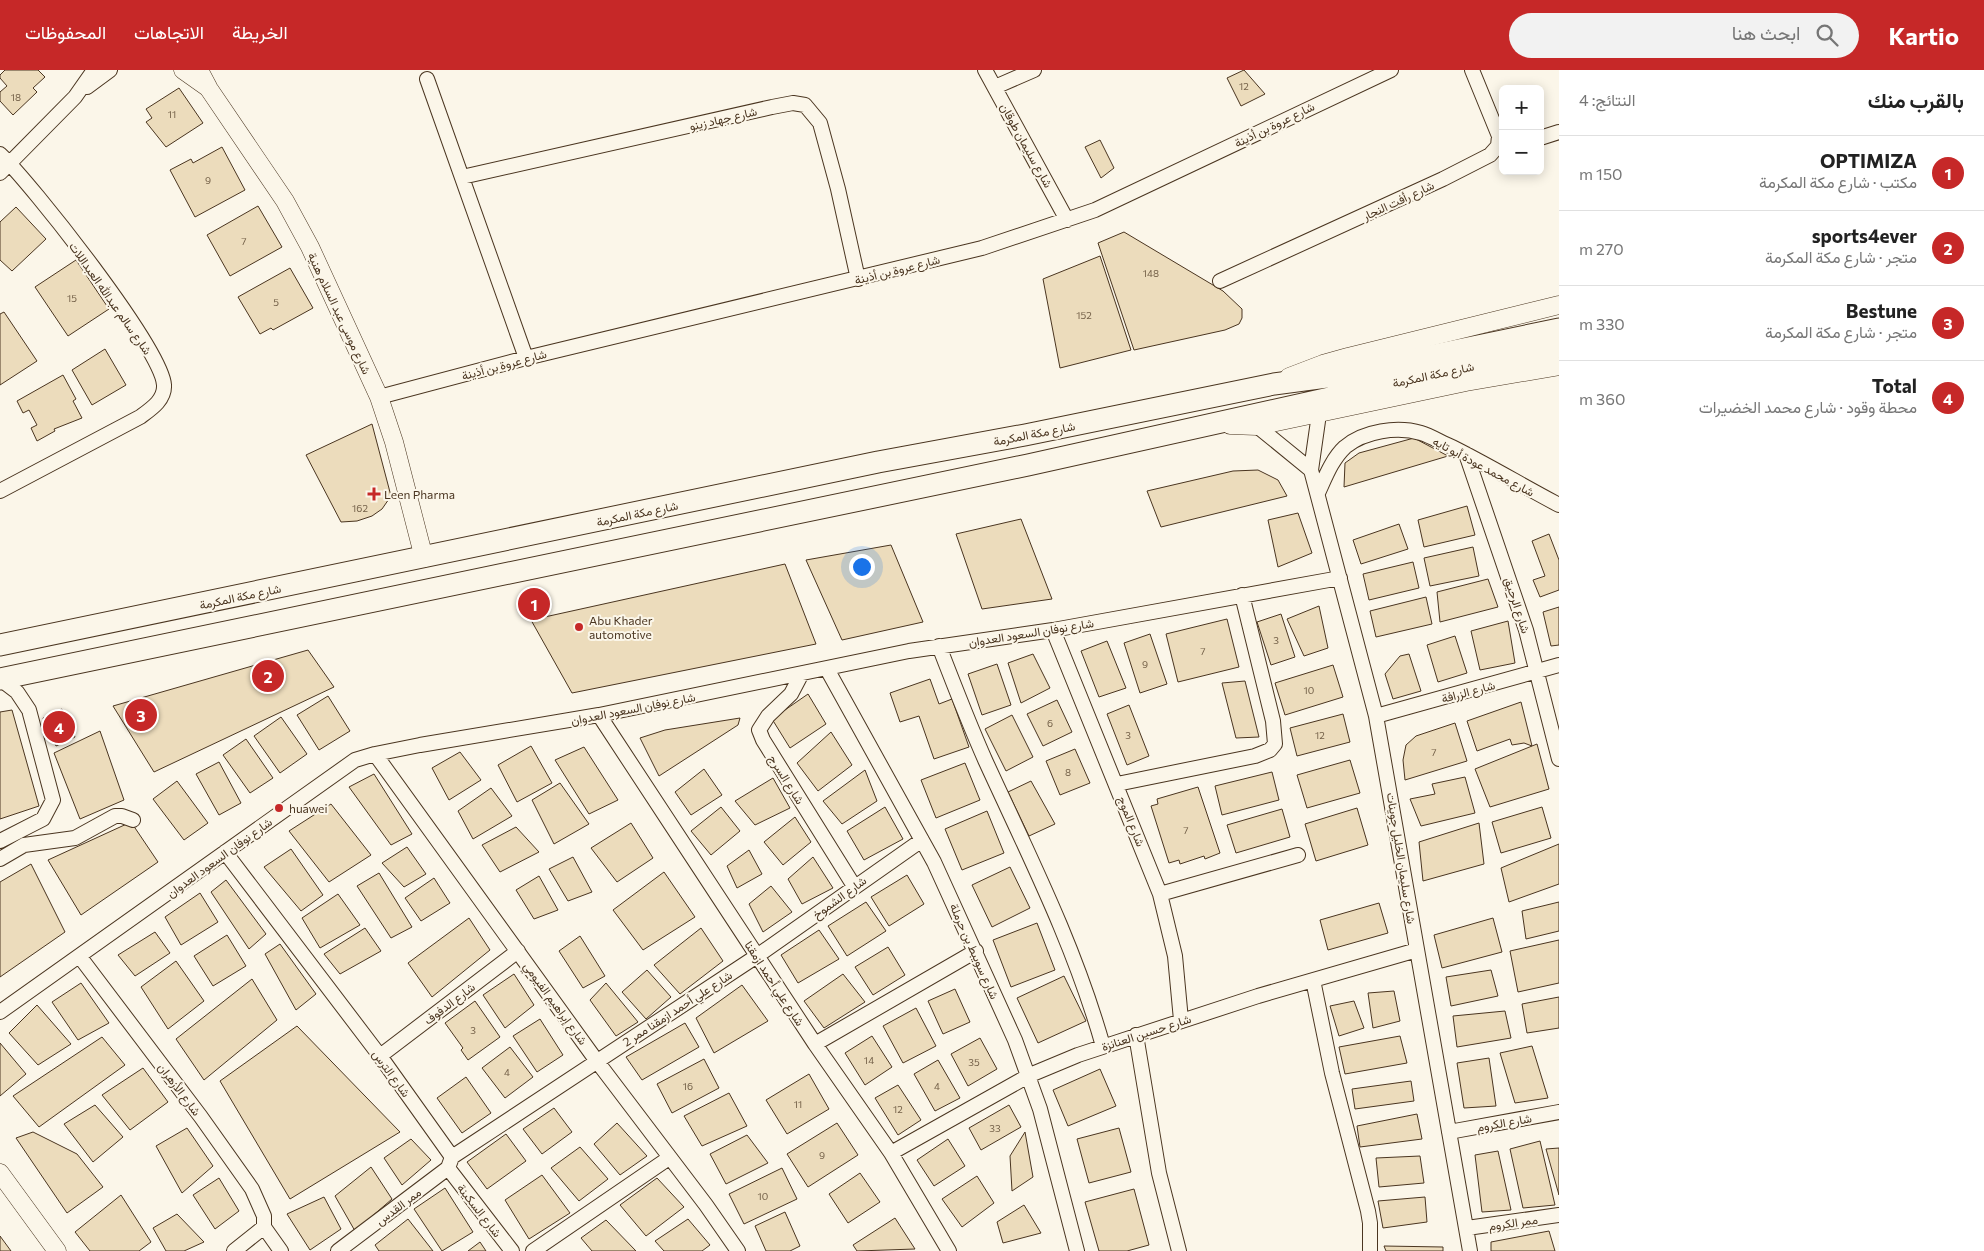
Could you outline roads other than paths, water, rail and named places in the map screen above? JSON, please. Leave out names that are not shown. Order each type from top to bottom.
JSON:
[{"type":"main road","name":"شارع مكة المكرمة","points":[[0,645],[878,462],[1025,435],[1274,384],[1334,376],[1559,329]]},
{"type":"main road","name":"شارع مكة المكرمة","points":[[0,679],[1018,467],[1559,347]]},
{"type":"street","points":[[75,97],[94,70]]},
{"type":"street","points":[[3,163],[75,97],[110,70]]},
{"type":"street","name":"شارع موسى عبد السلام هنية","points":[[183,70],[209,89]]},
{"type":"street","name":"شارع موسى عبد السلام هنية","points":[[199,70],[209,89],[286,201],[310,247],[379,397],[394,442],[424,558]]},
{"type":"street","name":"شارع سليمان طوقان","points":[[985,70],[1067,220]]},
{"type":"street","points":[[995,87],[1034,70]]},
{"type":"street","name":"شارع عروة بن أذينة","points":[[379,397],[526,358],[982,248],[1095,210],[1391,70]]},
{"type":"street","name":"شارع رأفت النجار","points":[[1472,70],[1499,134]]},
{"type":"street","points":[[427,79],[526,358]]},
{"type":"street","name":"شارع جهاد زينو","points":[[462,177],[772,107],[793,103],[805,105],[820,123],[838,189],[858,279]]},
{"type":"street","points":[[1544,137],[1559,132]]},
{"type":"street","name":"شارع رأفت النجار","points":[[1220,281],[1443,179],[1499,150]]},
{"type":"street","name":"شارع سالم عبدالله العبداللات","points":[[0,491],[140,417],[154,407],[162,397],[164,386],[162,374],[140,336],[95,271],[3,163]]},
{"type":"street","name":"شارع مكة المكرمة","points":[[1274,384],[1323,364],[1559,305]]},
{"type":"street","name":"شارع مكة المكرمة","points":[[1220,422],[1257,426],[1466,382],[1559,366]]},
{"type":"street","name":"شارع سليمان الخليل جوينات","points":[[1319,414],[1311,470],[1376,716],[1470,1251]]},
{"type":"street","points":[[1257,426],[1311,470]]},
{"type":"street","name":"شارع محمد عودة أبو تايه","points":[[1318,493],[1327,472],[1344,448],[1355,441],[1383,431],[1421,433],[1466,454],[1559,505]]},
{"type":"street","name":"شارع الرحيق","points":[[1466,454],[1513,588],[1559,759]]},
{"type":"street","name":"شارع نوفان السعود العدوان","points":[[0,1012],[80,957],[338,770],[355,760],[375,754],[599,715],[939,646],[1053,630],[1340,578]]},
{"type":"street","points":[[1117,784],[1254,756],[1270,750],[1275,744],[1274,720],[1242,595]]},
{"type":"street","name":"شارع الموج","points":[[1053,630],[1160,894],[1175,956],[1181,1020]]},
{"type":"street","points":[[939,646],[985,759],[1056,912],[1084,985],[1103,1046]]},
{"type":"street","name":"شارع الزرافة","points":[[1376,716],[1559,665]]},
{"type":"street","name":"شارع سويبط بن حرملة","points":[[827,669],[922,840],[976,951],[1030,1075],[1077,1251]]},
{"type":"street","name":"شارع السرج","points":[[801,675],[790,694],[768,716],[759,730],[763,740],[854,886]]},
{"type":"street","points":[[0,679],[17,692],[29,710],[53,800],[43,819],[0,840]]},
{"type":"street","name":"شارع علي أحمد ازمقنا","points":[[599,715],[815,1044],[891,1153],[949,1251]]},
{"type":"street","name":"شارع إبراهيم الفيومي","points":[[375,754],[596,1060],[738,1251]]},
{"type":"street","points":[[0,859],[24,845],[75,838],[115,816],[122,816],[133,820]]},
{"type":"street","name":"شارع الشموخ","points":[[757,956],[922,840]]},
{"type":"street","name":"شارع الترس","points":[[225,852],[380,1056],[450,1163]]},
{"type":"street","points":[[1160,894],[1298,855]]},
{"type":"street","name":"شارع الدفوف","points":[[380,1056],[518,950]]},
{"type":"street","name":"شارع حسين العنانزة","points":[[891,1153],[1030,1075],[1103,1046],[1181,1020],[1417,950]]},
{"type":"street","points":[[815,1044],[976,951]]},
{"type":"street","name":"شارع علي أحمد ازمقنا ممر 2","points":[[596,1060],[757,956]]},
{"type":"street","name":"شارع الأزهران","points":[[80,957],[201,1116],[252,1189],[264,1216],[264,1228],[281,1251]]},
{"type":"street","points":[[1313,980],[1332,1073],[1368,1211],[1370,1223],[1368,1248]]},
{"type":"street","points":[[1136,1035],[1159,1173],[1179,1251]]},
{"type":"street","points":[[450,1163],[596,1060]]},
{"type":"street","name":"شارع الكروم","points":[[1449,1132],[1559,1112]]},
{"type":"street","points":[[532,1251],[669,1158]]},
{"type":"street","name":"ممر القدس","points":[[338,1251],[450,1163]]},
{"type":"street","name":"شارع السكينة","points":[[450,1163],[512,1251]]},
{"type":"street","points":[[0,1173],[57,1251]]},
{"type":"street","name":"ممر الكروم","points":[[1467,1228],[1559,1215]]},
{"type":"street","points":[[234,1251],[264,1228]]},
{"type":"place","name":"Leen Pharma","points":[[374,494]]},
{"type":"place","name":"OPTIMIZA","points":[[534,604]]},
{"type":"place","name":"Abu Khader automotive","points":[[579,627]]},
{"type":"place","name":"sports4ever","points":[[268,676]]},
{"type":"place","name":"Bestune","points":[[141,715]]},
{"type":"place","name":"Total","points":[[59,727]]},
{"type":"place","name":"huawei","points":[[279,808]]}]
